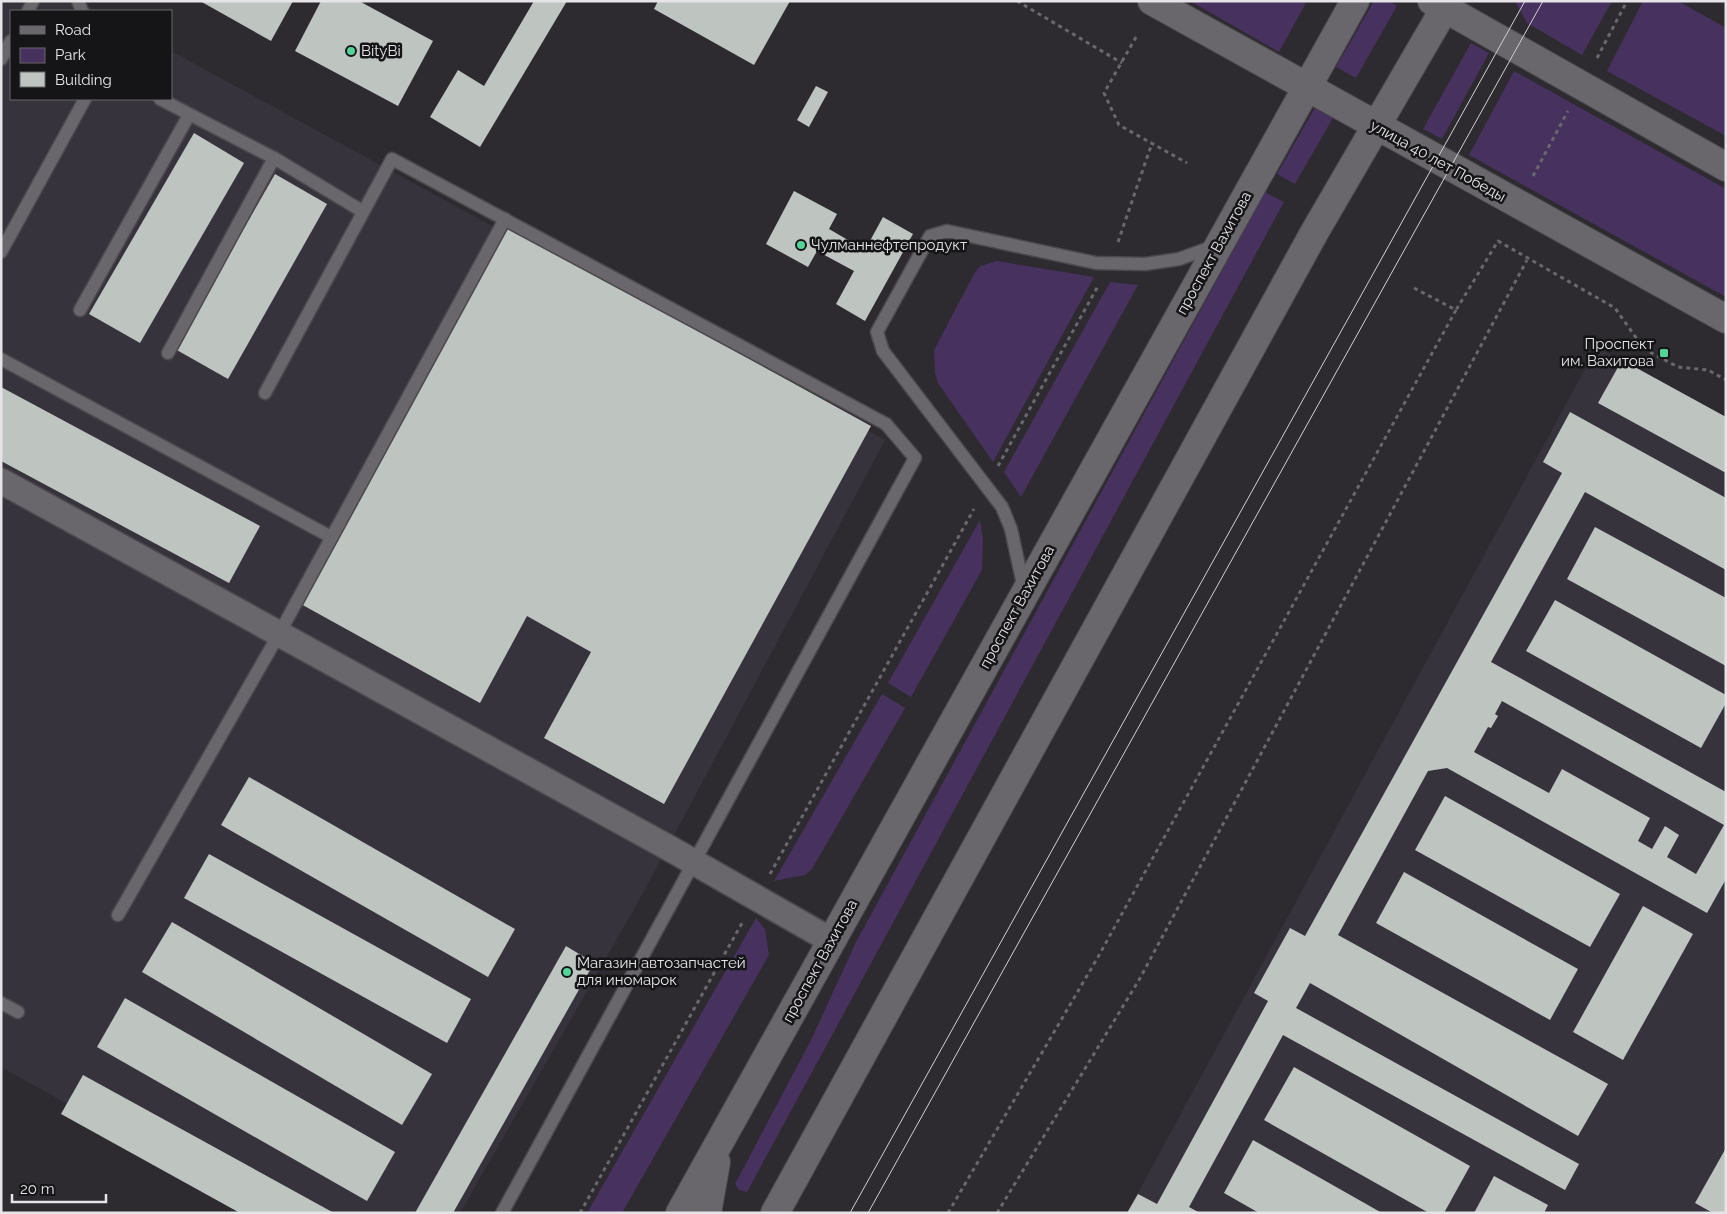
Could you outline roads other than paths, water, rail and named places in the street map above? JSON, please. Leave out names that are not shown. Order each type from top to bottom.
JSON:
[{"type":"main road","name":"улица 40 лет Победы","points":[[1152,1],[1726,319]]},
{"type":"main road","name":"проспект Вахитова","points":[[680,1213],[1355,1]]},
{"type":"main road","points":[[775,1213],[1282,289],[1442,4],[1726,166]]},
{"type":"main road","points":[[707,1213],[720,1141]]},
{"type":"main road","points":[[761,1213],[791,1184]]},
{"type":"street","points":[[1,481],[694,862],[832,941]]},
{"type":"lane","points":[[1,59],[10,43]]},
{"type":"lane","points":[[1,252],[84,100]]},
{"type":"lane","points":[[162,100],[274,158],[362,211]]},
{"type":"lane","points":[[80,310],[189,115]]},
{"type":"lane","points":[[168,353],[274,158]]},
{"type":"lane","points":[[265,393],[362,211],[392,159],[886,424],[916,458],[502,1213]]},
{"type":"lane","points":[[118,915],[279,634],[505,219]]},
{"type":"lane","points":[[1025,593],[1011,529],[1002,507],[883,351],[877,332],[925,244],[930,236],[946,231],[1096,263],[1145,264],[1179,258],[1220,244]]},
{"type":"lane","points":[[1,358],[332,537]]},
{"type":"lane","points":[[1,1003],[18,1012]]},
{"type":"tram line","points":[[850,1213],[1525,1]]},
{"type":"tram line","points":[[868,1213],[1543,1]]},
{"type":"place","name":"BityBi","points":[[351,51]]},
{"type":"place","name":"Чулманнефтепродукт","points":[[801,245]]},
{"type":"place","name":"Проспект им. Вахитова","points":[[1664,353]]},
{"type":"place","name":"Магазин автозапчастей для иномарок","points":[[567,972]]}]
